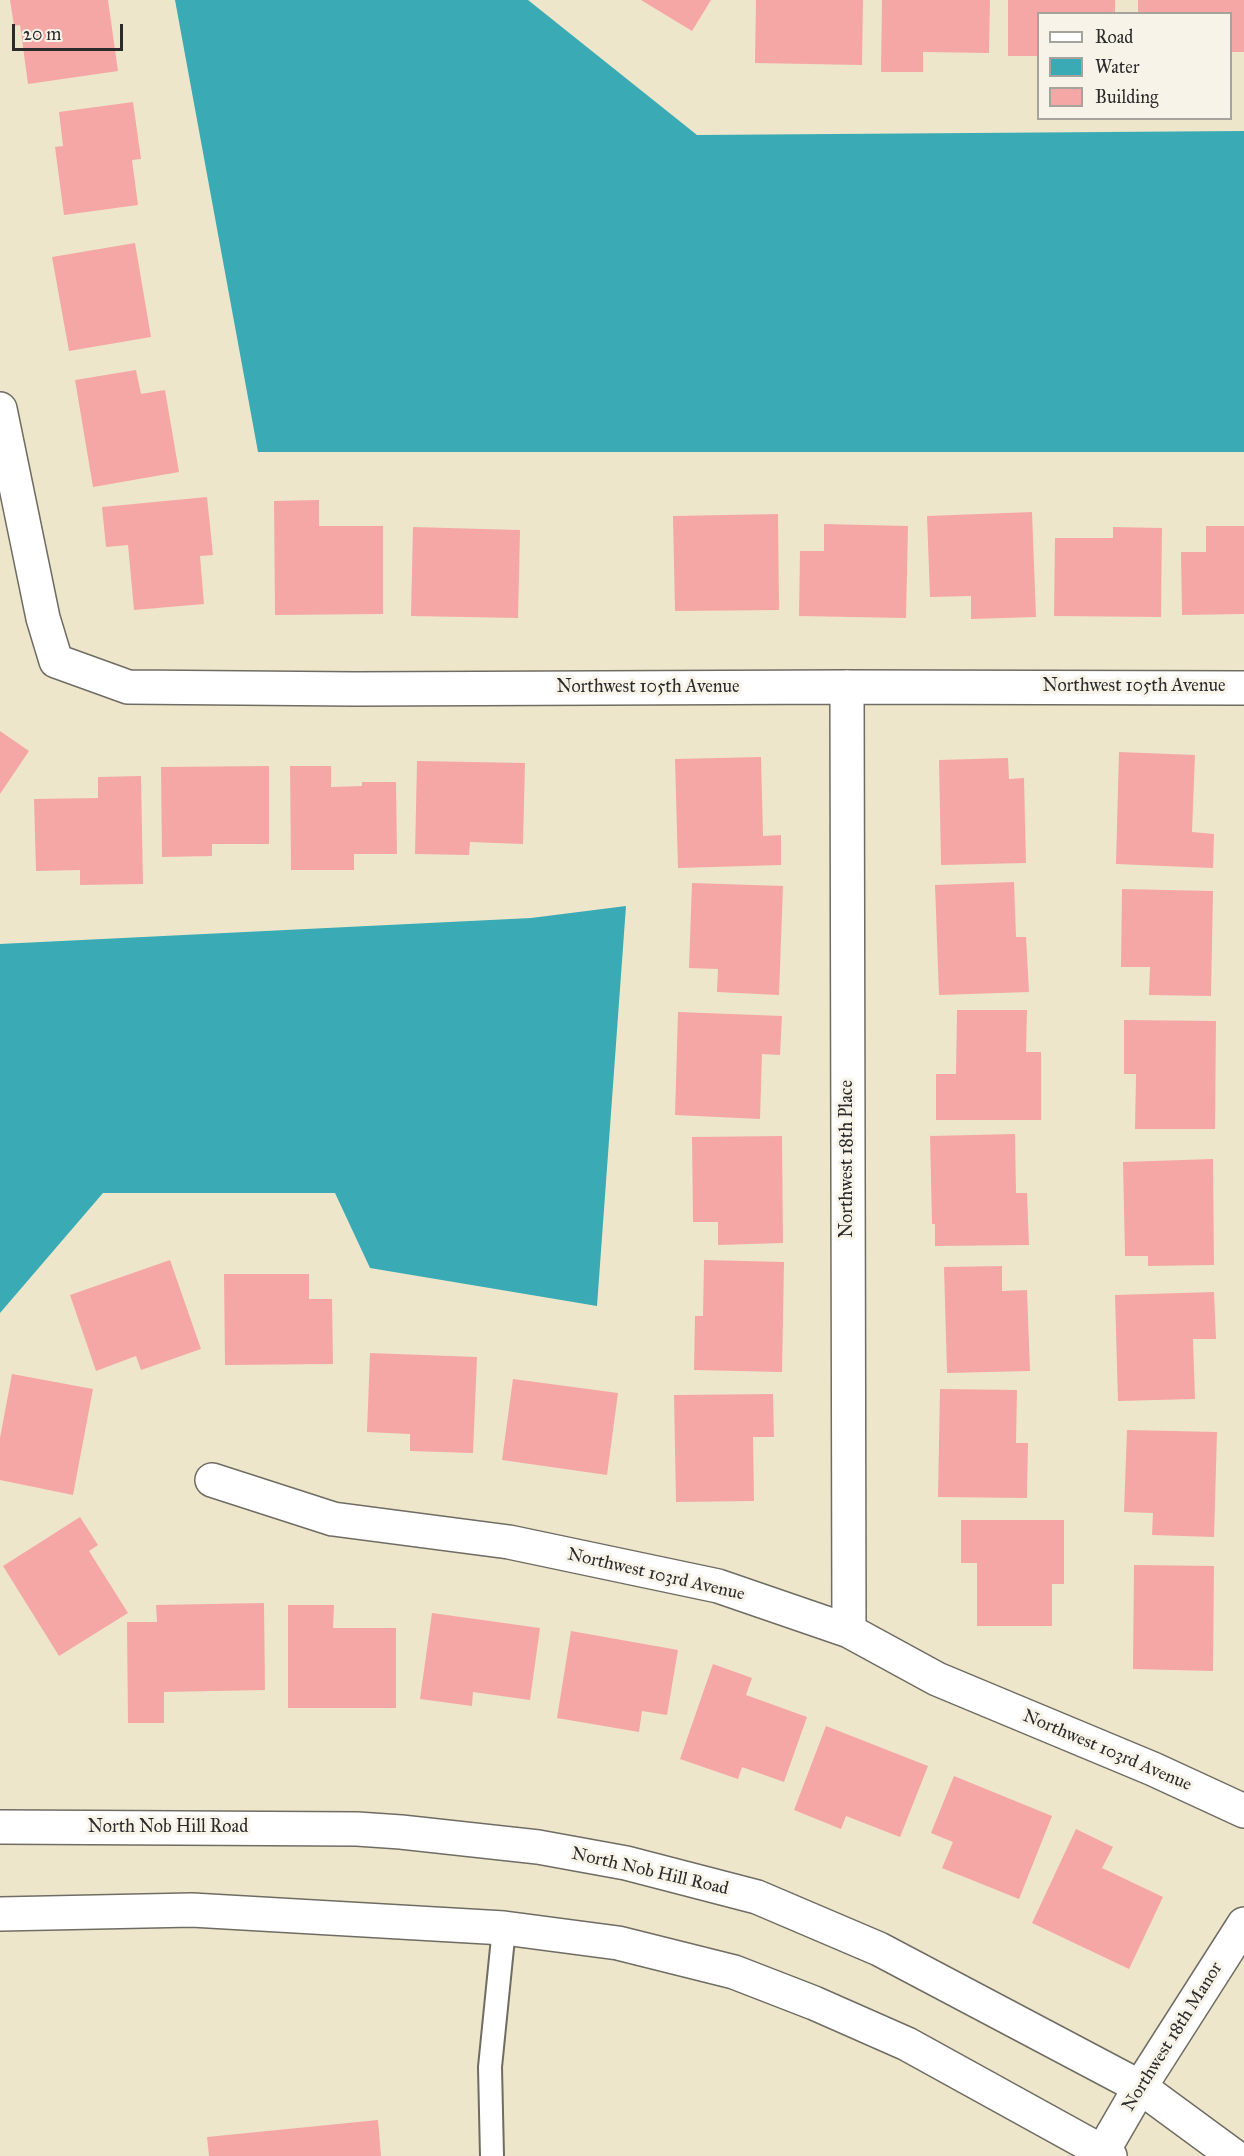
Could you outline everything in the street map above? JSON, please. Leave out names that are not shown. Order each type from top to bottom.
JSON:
[{"type":"street","name":"Northwest 105th Avenue","points":[[0,409],[43,618],[56,662],[128,687],[1244,688]]},
{"type":"street","name":"Northwest 18th Place","points":[[847,687],[849,1631]]},
{"type":"street","name":"Northwest 103rd Avenue","points":[[212,1480],[333,1519],[509,1542],[718,1586],[849,1631],[937,1680],[1153,1769],[1244,1811]]},
{"type":"street","name":"North Nob Hill Road","points":[[0,1827],[357,1829],[537,1846],[626,1863],[757,1897],[879,1949],[1140,2086],[1234,2156]]},
{"type":"street","points":[[0,1914],[192,1910],[504,1928],[618,1943],[734,1972],[814,2003],[906,2044],[1107,2154]]},
{"type":"street","name":"Northwest 18th Manor","points":[[1107,2154],[1140,2086],[1244,1924]]},
{"type":"lane","points":[[492,2156],[490,2067],[504,1928]]},
{"type":"water","points":[[175,0],[528,0],[697,135],[1244,131],[1244,452],[258,452]]},
{"type":"water","points":[[626,906],[597,1306],[370,1268],[335,1193],[103,1193],[0,1313],[0,944],[531,918]]},
{"type":"building","points":[[10,0],[108,0],[118,71],[28,84],[20,25],[14,26]]},
{"type":"building","points":[[641,0],[711,0],[692,31]]},
{"type":"building","points":[[756,0],[863,0],[862,65],[755,63]]},
{"type":"building","points":[[882,0],[990,0],[989,53],[923,52],[923,72],[881,72]]},
{"type":"building","points":[[1008,0],[1115,0],[1115,12],[1037,12],[1037,56],[1008,56]]},
{"type":"building","points":[[1138,0],[1244,0],[1244,52],[1232,52],[1232,12],[1138,12]]},
{"type":"building","points":[[133,102],[141,159],[132,160],[138,205],[64,215],[55,147],[63,146],[59,112]]},
{"type":"building","points":[[135,243],[151,337],[69,351],[52,257]]},
{"type":"building","points":[[136,370],[141,394],[165,390],[179,472],[93,487],[75,380]]},
{"type":"building","points":[[207,497],[213,555],[200,556],[204,604],[134,610],[128,545],[106,547],[102,507]]},
{"type":"building","points":[[319,500],[319,526],[383,526],[383,614],[275,615],[274,501]]},
{"type":"building","points":[[1032,512],[1036,617],[971,619],[971,596],[930,597],[927,516]]},
{"type":"building","points":[[778,514],[779,610],[675,611],[673,516]]},
{"type":"building","points":[[824,524],[908,526],[906,618],[799,616],[800,551],[824,551]]},
{"type":"building","points":[[1206,526],[1244,526],[1244,614],[1182,615],[1181,552],[1206,552]]},
{"type":"building","points":[[413,527],[520,530],[518,618],[411,616]]},
{"type":"building","points":[[1113,527],[1162,528],[1161,617],[1054,616],[1055,538],[1113,538]]},
{"type":"building","points":[[0,731],[29,751],[0,794]]},
{"type":"building","points":[[1119,752],[1195,755],[1192,832],[1214,834],[1213,868],[1116,864]]},
{"type":"building","points":[[761,757],[763,836],[781,835],[781,865],[678,868],[675,759]]},
{"type":"building","points":[[1008,758],[1009,779],[1024,778],[1026,863],[941,865],[939,760]]},
{"type":"building","points":[[417,761],[525,763],[523,844],[470,842],[469,855],[415,854]]},
{"type":"building","points":[[269,766],[269,844],[212,844],[212,856],[162,857],[161,767]]},
{"type":"building","points":[[290,766],[331,766],[331,787],[362,786],[362,782],[396,782],[397,854],[354,854],[354,870],[291,870]]},
{"type":"building","points":[[141,776],[143,884],[80,885],[80,870],[36,871],[34,799],[98,798],[98,777]]},
{"type":"building","points":[[1014,882],[1016,937],[1026,937],[1029,992],[939,995],[935,885]]},
{"type":"building","points":[[692,883],[783,886],[779,995],[717,992],[718,969],[689,968]]},
{"type":"building","points":[[1122,889],[1213,891],[1211,996],[1149,995],[1150,967],[1121,967]]},
{"type":"building","points":[[957,1010],[1027,1010],[1026,1052],[1041,1052],[1041,1120],[936,1120],[936,1074],[956,1074]]},
{"type":"building","points":[[678,1012],[782,1016],[780,1055],[762,1054],[760,1119],[675,1115]]},
{"type":"building","points":[[1124,1020],[1216,1021],[1215,1129],[1135,1129],[1136,1074],[1124,1074]]},
{"type":"building","points":[[1015,1134],[1016,1193],[1027,1193],[1029,1245],[935,1246],[935,1224],[932,1224],[930,1136]]},
{"type":"building","points":[[782,1136],[783,1243],[718,1245],[718,1222],[693,1222],[692,1137]]},
{"type":"building","points":[[1213,1159],[1214,1265],[1148,1266],[1148,1256],[1125,1256],[1123,1162]]},
{"type":"building","points":[[170,1260],[201,1349],[141,1370],[136,1356],[96,1371],[70,1295]]},
{"type":"building","points":[[704,1260],[784,1262],[782,1372],[694,1370],[695,1316],[703,1316]]},
{"type":"building","points":[[1002,1266],[1002,1291],[1027,1290],[1030,1371],[947,1373],[944,1267]]},
{"type":"building","points":[[224,1274],[309,1274],[309,1299],[332,1299],[333,1364],[225,1365]]},
{"type":"building","points":[[1214,1292],[1216,1339],[1193,1339],[1195,1399],[1118,1401],[1115,1295]]},
{"type":"building","points":[[370,1353],[477,1357],[473,1453],[410,1451],[410,1434],[367,1432]]},
{"type":"building","points":[[12,1374],[93,1389],[73,1495],[0,1480],[0,1438]]},
{"type":"building","points":[[513,1379],[618,1393],[607,1475],[502,1460]]},
{"type":"building","points":[[940,1389],[1017,1390],[1016,1443],[1028,1443],[1027,1498],[938,1497]]},
{"type":"building","points":[[773,1394],[774,1437],[753,1437],[754,1501],[676,1502],[674,1395]]},
{"type":"building","points":[[1127,1430],[1217,1432],[1214,1537],[1152,1535],[1153,1513],[1124,1512]]},
{"type":"building","points":[[80,1517],[98,1545],[89,1551],[128,1613],[59,1656],[3,1566]]},
{"type":"building","points":[[961,1520],[1064,1520],[1064,1584],[1052,1584],[1052,1626],[977,1626],[977,1563],[961,1563]]},
{"type":"building","points":[[1134,1565],[1214,1566],[1213,1671],[1133,1669]]},
{"type":"building","points":[[264,1603],[265,1690],[164,1692],[164,1723],[128,1723],[127,1622],[157,1622],[156,1605]]},
{"type":"building","points":[[288,1605],[334,1605],[333,1628],[396,1628],[396,1708],[288,1708]]},
{"type":"building","points":[[432,1613],[540,1628],[530,1700],[473,1692],[472,1706],[420,1699]]},
{"type":"building","points":[[571,1631],[678,1650],[667,1715],[642,1711],[639,1732],[557,1718]]},
{"type":"building","points":[[713,1664],[752,1678],[746,1695],[807,1717],[784,1782],[742,1767],[738,1779],[680,1759]]},
{"type":"building","points":[[826,1726],[928,1766],[900,1837],[846,1816],[841,1829],[794,1810]]},
{"type":"building","points":[[954,1776],[1052,1816],[1019,1899],[942,1868],[953,1842],[931,1833]]},
{"type":"building","points":[[1076,1829],[1113,1847],[1102,1868],[1163,1897],[1129,1969],[1032,1923]]},
{"type":"building","points":[[378,2120],[381,2156],[209,2156],[207,2137]]}]
